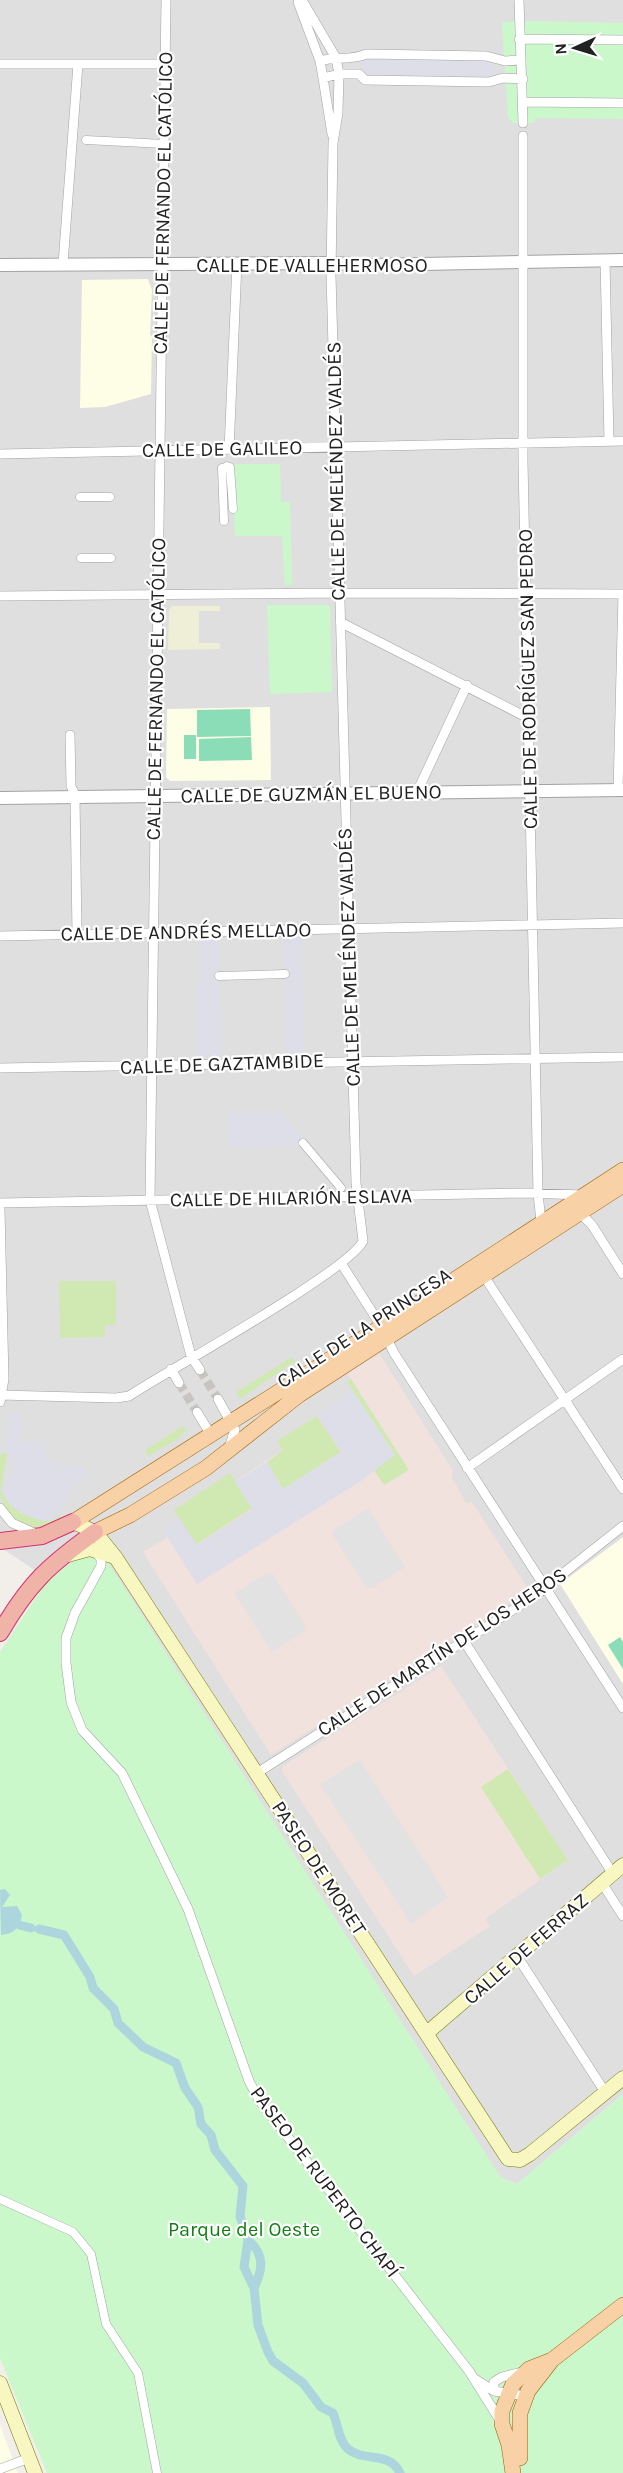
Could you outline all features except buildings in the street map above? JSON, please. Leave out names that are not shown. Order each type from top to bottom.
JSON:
[{"type":"highway","name":"CALLE DE LA PRINCESA","points":[[0,1541],[42,1536],[73,1522]]},
{"type":"highway","points":[[0,1633],[25,1592],[60,1557],[95,1532]]},
{"type":"main road","name":"CALLE DE LA PRINCESA","points":[[73,1522],[231,1422],[384,1333],[546,1226],[582,1195],[623,1170]]},
{"type":"main road","name":"CALLE DE LA PRINCESA","points":[[546,1226],[580,1213],[623,1185]]},
{"type":"main road","name":"CALLE DE LA PRINCESA","points":[[95,1532],[130,1515],[206,1468],[294,1398],[384,1333]]},
{"type":"main road","points":[[73,1522],[95,1532]]},
{"type":"main road","name":"PASEO DE MORET","points":[[95,1532],[116,1558],[428,2032],[508,2159],[520,2160],[530,2154],[605,2092]]},
{"type":"main road","points":[[60,1557],[93,1549],[116,1558]]},
{"type":"main road","name":"CALLE DE FERRAZ","points":[[428,2032],[613,1874]]},
{"type":"main road","points":[[605,2092],[623,2078]]},
{"type":"main road","points":[[520,2473],[518,2429],[525,2396],[552,2360],[623,2304]]},
{"type":"main road","points":[[502,2424],[501,2393],[530,2369],[552,2360]]},
{"type":"main road","points":[[0,2383],[35,2473]]},
{"type":"main road","name":"PASEO DE RUPERTO CHAPÍ","points":[[502,2424],[509,2445],[513,2473]]},
{"type":"street","name":"CALLE DE FERNANDO EL CATÓLICO","points":[[166,0],[150,1200],[191,1356],[200,1370]]},
{"type":"street","points":[[297,0],[320,61],[333,143]]},
{"type":"street","points":[[302,0],[336,58],[339,74],[338,113],[333,143]]},
{"type":"street","points":[[519,0],[523,123]]},
{"type":"street","points":[[519,39],[623,40]]},
{"type":"street","points":[[320,61],[359,58],[366,54],[486,56],[520,60]]},
{"type":"street","points":[[359,58],[359,74],[365,80],[523,79]]},
{"type":"street","points":[[496,58],[496,80]]},
{"type":"street","points":[[0,64],[165,64]]},
{"type":"street","points":[[63,264],[78,64]]},
{"type":"street","points":[[323,78],[339,74],[359,74]]},
{"type":"street","points":[[523,102],[623,103]]},
{"type":"street","name":"CALLE DE RODRÍGUEZ SAN PEDRO","points":[[523,136],[523,443],[535,1059],[538,1194],[546,1226]]},
{"type":"street","points":[[86,140],[164,144]]},
{"type":"street","name":"CALLE DE MELÉNDEZ VALDÉS","points":[[333,143],[334,447],[352,1061],[357,1197],[363,1241],[360,1249],[341,1263]]},
{"type":"street","points":[[605,260],[609,441]]},
{"type":"street","name":"CALLE DE VALLEHERMOSO","points":[[0,265],[237,263],[372,265],[623,260]]},
{"type":"street","points":[[229,450],[237,263]]},
{"type":"street","name":"CALLE DE GALILEO","points":[[0,454],[623,441]]},
{"type":"street","points":[[224,520],[222,468],[227,466],[230,467],[233,508]]},
{"type":"street","points":[[80,497],[110,497]]},
{"type":"street","points":[[81,558],[111,558]]},
{"type":"street","points":[[0,596],[339,593],[623,594],[621,790]]},
{"type":"street","points":[[340,622],[528,718]]},
{"type":"street","points":[[417,792],[467,685]]},
{"type":"street","points":[[70,735],[71,786],[75,795],[77,934]]},
{"type":"street","name":"CALLE DE GUZMÁN EL BUENO","points":[[0,798],[75,795],[621,790]]},
{"type":"street","name":"CALLE DE ANDRÉS MELLADO","points":[[0,936],[623,923]]},
{"type":"street","points":[[219,976],[285,974]]},
{"type":"street","name":"CALLE DE GAZTAMBIDE","points":[[0,1068],[623,1057]]},
{"type":"street","points":[[303,1143],[341,1188]]},
{"type":"street","name":"CALLE DE HILARIÓN ESLAVA","points":[[0,1203],[582,1195]]},
{"type":"street","points":[[0,1210],[4,1379],[0,1397],[116,1398],[129,1396],[341,1263],[394,1353],[544,1589],[620,1697],[623,1708]]},
{"type":"street","points":[[580,1213],[592,1225],[623,1274]]},
{"type":"street","points":[[480,1271],[623,1489]]},
{"type":"street","points":[[467,1468],[623,1359]]},
{"type":"street","points":[[171,1369],[179,1383]]},
{"type":"street","points":[[218,1399],[231,1422]]},
{"type":"street","points":[[197,1412],[211,1435]]},
{"type":"street","name":"CALLE DE LA PRINCESA","points":[[206,1468],[233,1441],[234,1430],[231,1422]]},
{"type":"street","points":[[0,1508],[12,1523],[42,1536]]},
{"type":"street","name":"CALLE DE MARTÍN DE LOS HEROS","points":[[257,1773],[544,1589],[623,1526]]},
{"type":"street","name":"PASEO DE RUPERTO CHAPÍ","points":[[93,1549],[101,1558],[101,1566],[75,1613],[65,1648],[71,1702],[78,1724],[122,1773],[188,1909],[249,2080],[259,2100],[473,2378],[502,2424]]},
{"type":"street","points":[[464,1641],[613,1874],[623,1916]]},
{"type":"street","points":[[517,1956],[605,2092]]},
{"type":"street","points":[[0,2199],[73,2232],[91,2254],[106,2324],[138,2373],[157,2473]]},
{"type":"street","name":"PASEO DE RUPERTO CHAPÍ","points":[[473,2378],[501,2393],[525,2396]]},
{"type":"street","points":[[0,2469],[29,2458]]},
{"type":"shaded area","points":[[0,0],[623,0],[623,2094],[517,2184],[501,2178],[48,1579],[0,1547]]},
{"type":"shaded area","points":[[363,58],[486,60],[493,62],[493,77],[368,77],[362,71]]},
{"type":"shaded area","points":[[148,279],[152,290],[151,394],[105,407],[80,408],[82,280]]},
{"type":"shaded area","points":[[172,606],[220,606],[220,611],[199,611],[199,643],[220,643],[220,649],[168,650],[169,610]]},
{"type":"shaded area","points":[[270,707],[271,780],[170,781],[166,777],[167,709]]},
{"type":"shaded area","points":[[302,937],[305,1056],[286,1057],[284,938]]},
{"type":"shaded area","points":[[199,940],[219,940],[219,1011],[223,1011],[222,1057],[197,1058]]},
{"type":"shaded area","points":[[280,1111],[306,1141],[299,1147],[229,1148],[229,1112]]},
{"type":"shaded area","points":[[379,1353],[453,1471],[452,1478],[466,1503],[472,1502],[529,1590],[271,1755],[143,1552],[167,1538],[162,1529],[334,1417],[328,1408],[356,1388],[347,1373]]},
{"type":"shaded area","points":[[352,1389],[395,1455],[361,1481],[197,1584],[162,1529],[179,1518],[197,1545],[252,1509],[235,1482],[267,1462],[283,1489],[341,1452],[317,1416]]},
{"type":"shaded area","points":[[10,1414],[21,1414],[20,1440],[42,1443],[46,1454],[55,1463],[67,1467],[80,1465],[90,1477],[69,1489],[73,1492],[54,1520],[42,1521],[21,1513],[10,1505],[1,1491],[15,1467],[9,1462],[12,1456],[4,1452]]},
{"type":"shaded area","points":[[368,1508],[405,1567],[373,1588],[366,1587],[333,1535],[335,1529]]},
{"type":"shaded area","points":[[623,1537],[623,1684],[560,1584]]},
{"type":"shaded area","points":[[266,1573],[273,1574],[305,1625],[304,1632],[272,1652],[234,1593]]},
{"type":"shaded area","points":[[441,1666],[568,1860],[485,1919],[490,1926],[414,1976],[282,1771],[283,1766]]},
{"type":"shaded area","points":[[360,1760],[448,1897],[411,1924],[320,1784]]},
{"type":"shaded area","points":[[0,2425],[18,2473],[0,2473]]},
{"type":"green space","points":[[502,22],[623,23],[623,119],[535,118],[534,123],[514,123],[508,118]]},
{"type":"green space","points":[[231,464],[280,464],[281,502],[290,502],[292,585],[285,585],[282,536],[235,536]]},
{"type":"green space","points":[[267,605],[327,605],[330,607],[332,692],[270,694]]},
{"type":"green space","points":[[250,709],[251,736],[197,737],[197,710]]},
{"type":"green space","points":[[184,735],[196,735],[196,759],[184,759]]},
{"type":"green space","points":[[251,737],[252,760],[199,761],[199,739]]},
{"type":"green space","points":[[59,1281],[116,1281],[116,1325],[105,1325],[105,1337],[60,1338]]},
{"type":"green space","points":[[292,1357],[296,1364],[292,1363],[240,1399],[236,1392]]},
{"type":"green space","points":[[351,1379],[409,1470],[384,1485],[373,1469],[395,1455],[347,1382]]},
{"type":"green space","points":[[317,1416],[341,1452],[283,1489],[267,1462],[282,1451],[277,1441]]},
{"type":"green space","points":[[183,1426],[188,1433],[184,1432],[179,1436],[180,1438],[148,1456],[145,1450]]},
{"type":"green space","points":[[4,1452],[7,1454],[1,1491],[11,1504],[30,1517],[54,1520],[58,1515],[65,1520],[36,1528],[11,1517],[0,1497],[0,1456]]},
{"type":"green space","points":[[230,1473],[252,1508],[196,1545],[174,1510]]},
{"type":"green space","name":"Parque del Oeste","points":[[85,1553],[106,1559],[501,2178],[517,2184],[623,2094],[623,2473],[47,2473],[0,2358],[0,1652],[48,1579]]},
{"type":"green space","points":[[620,1637],[623,1642],[623,1669],[608,1645]]},
{"type":"green space","points":[[508,1769],[568,1860],[540,1879],[481,1787]]},
{"type":"water","points":[[5,1889],[10,1895],[2,1907],[17,1906],[22,1915],[16,1929],[1,1935],[0,1890]]},
{"type":"waterway","points":[[19,1925],[31,1928]]},
{"type":"waterway","points":[[39,1929],[64,1935],[90,1977],[93,1988],[114,2009],[118,2023],[143,2047],[176,2063],[185,2088],[198,2107],[201,2124],[211,2135],[215,2150],[243,2186],[240,2216],[248,2240],[244,2267],[254,2288],[258,2325],[273,2361],[303,2383],[321,2407],[333,2413],[340,2436],[347,2448],[360,2455],[383,2459],[395,2466],[400,2473]]},
{"type":"waterway","points":[[248,2240],[257,2251],[261,2262],[254,2288]]},
{"type":"tunnel","points":[[200,1370],[218,1399]]},
{"type":"tunnel","points":[[179,1383],[197,1412]]}]
